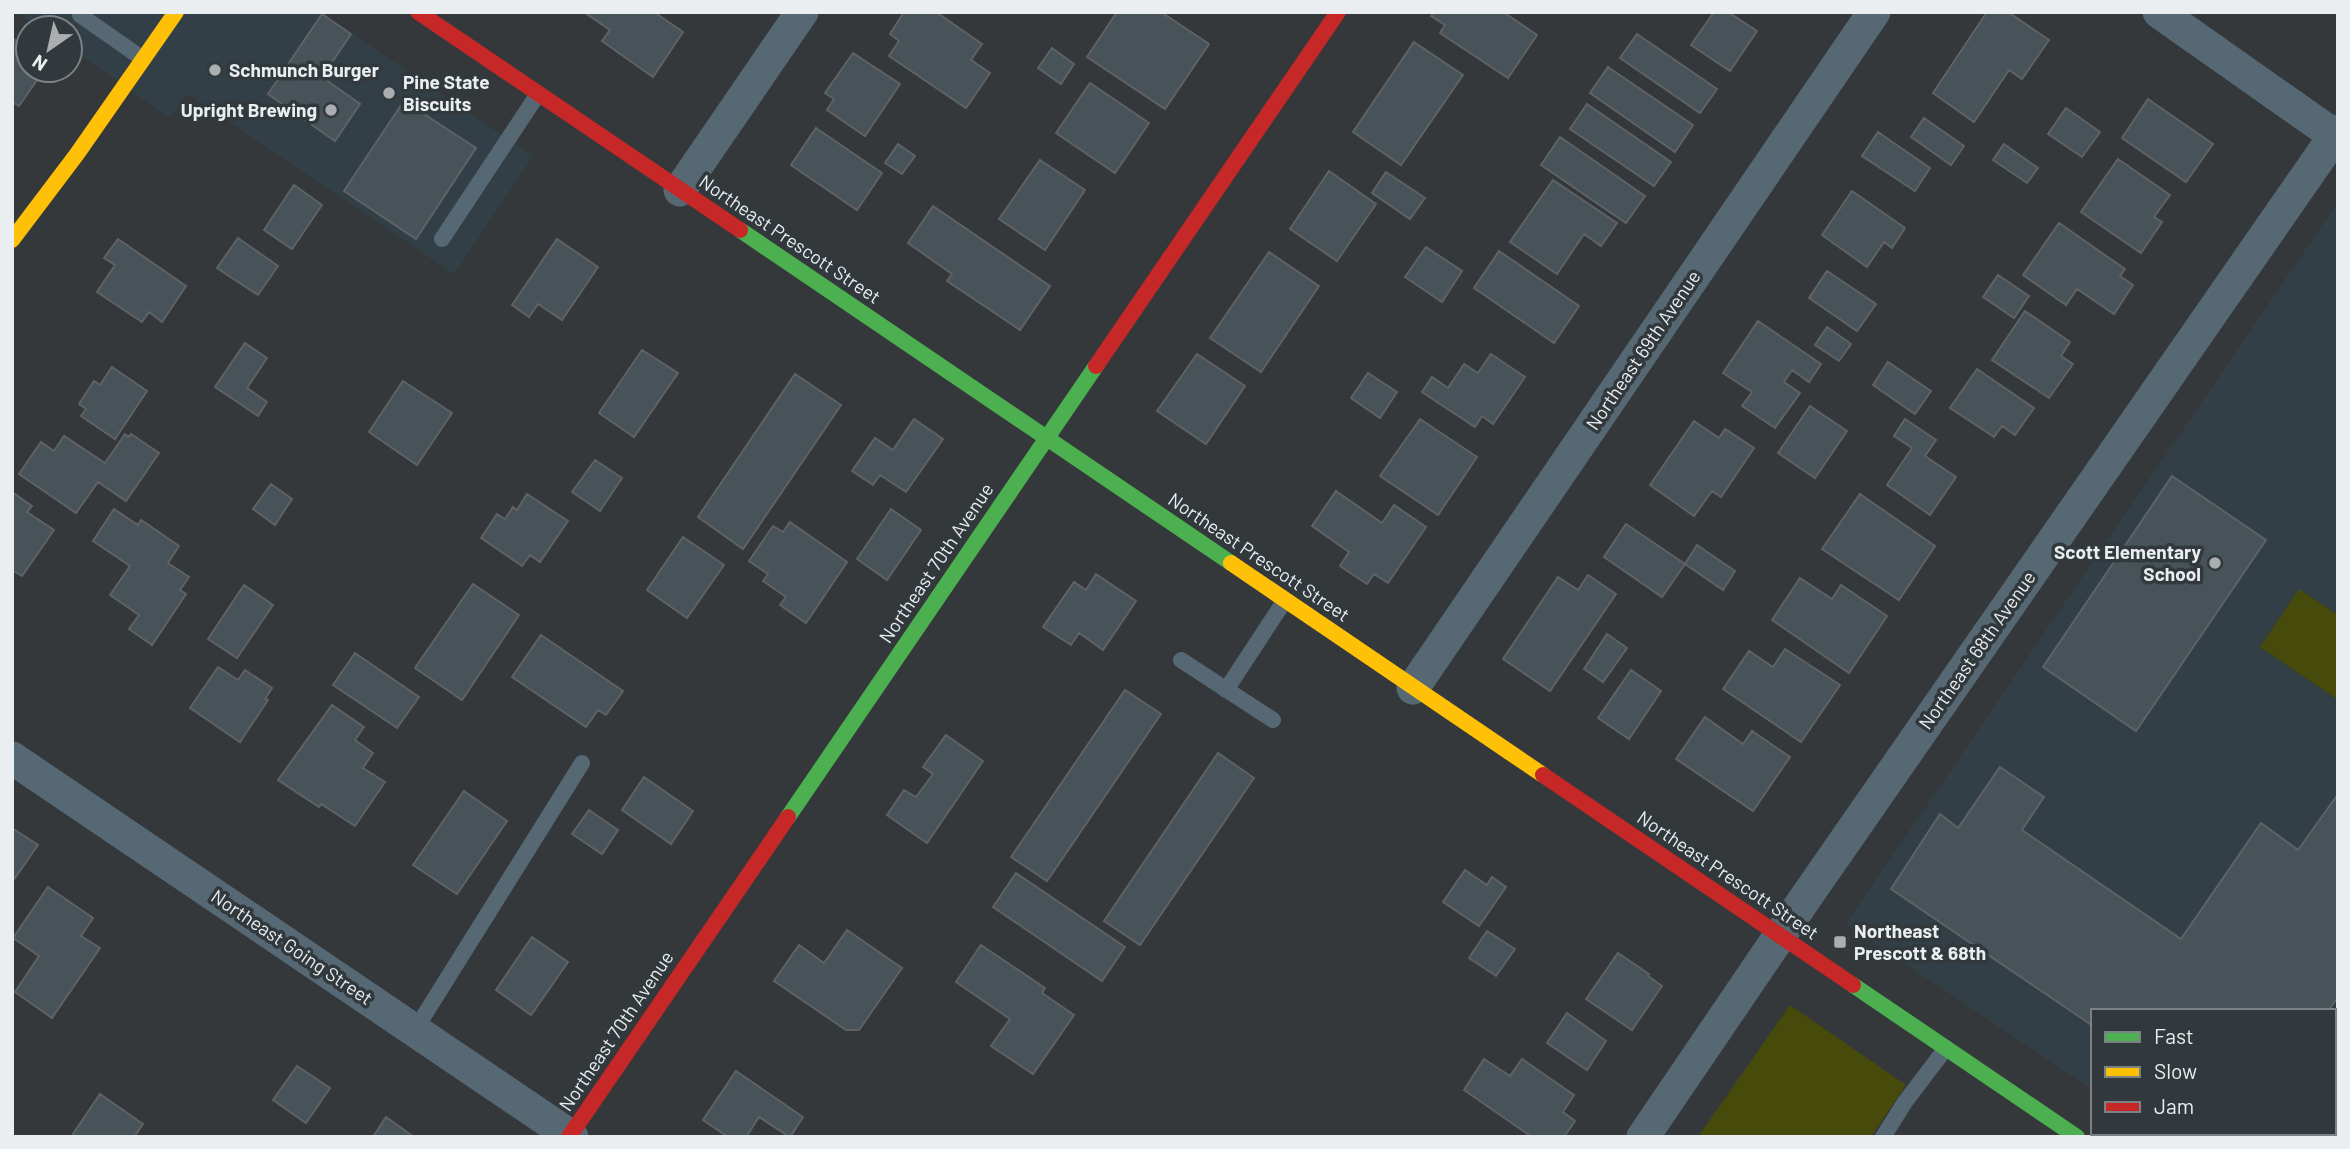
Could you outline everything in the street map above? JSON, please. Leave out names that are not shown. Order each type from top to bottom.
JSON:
[{"type":"street","points":[[12,240],[176,12]]},
{"type":"street","name":"Northeast Prescott Street","points":[[418,12],[2075,1136]]},
{"type":"street","points":[[680,190],[802,12]]},
{"type":"street","name":"Northeast 70th Avenue","points":[[570,1136],[1338,12]]},
{"type":"street","name":"Northeast 69th Avenue","points":[[1413,688],[1874,12]]},
{"type":"street","points":[[2159,12],[2337,135]]},
{"type":"street","name":"Northeast 68th Avenue","points":[[1643,1137],[1804,900],[2337,135]]},
{"type":"street","name":"Northeast Going Street","points":[[12,758],[570,1136]]},
{"type":"lane","points":[[82,12],[80,15],[143,59]]},
{"type":"lane","points":[[442,239],[538,94]]},
{"type":"lane","points":[[1226,690],[1285,600]]},
{"type":"lane","points":[[1181,660],[1273,720]]},
{"type":"lane","points":[[415,1030],[582,763]]},
{"type":"lane","points":[[1883,1137],[1905,1102],[1946,1048]]},
{"type":"shaded area","points":[[16,12],[320,12],[533,156],[454,274],[188,94],[170,118],[84,58],[84,14]]},
{"type":"shaded area","name":"Scott Elementary School","points":[[2338,202],[2338,1137],[2160,1135],[2336,1135],[2336,1009],[2091,1009],[2091,1089],[1846,924]]},
{"type":"green space","points":[[2299,589],[2338,615],[2338,700],[2260,647]]},
{"type":"green space","points":[[1790,1005],[1906,1085],[1871,1137],[1698,1137]]},
{"type":"building","points":[[654,12],[683,32],[653,77],[602,41],[610,30],[585,13]]},
{"type":"building","points":[[904,12],[936,12],[982,44],[971,60],[990,73],[966,108],[889,56],[899,41],[890,34]]},
{"type":"building","points":[[1117,12],[1161,12],[1209,44],[1165,109],[1087,57]]},
{"type":"building","points":[[1434,12],[1503,12],[1537,35],[1508,78],[1440,33],[1445,25],[1431,16]]},
{"type":"building","points":[[1714,12],[1728,12],[1757,31],[1730,71],[1691,45]]},
{"type":"building","points":[[1987,12],[2008,12],[2049,40],[2022,79],[2009,70],[1974,122],[1933,93]]},
{"type":"building","points":[[322,14],[351,34],[322,77],[360,104],[335,141],[268,94]]},
{"type":"building","points":[[1637,34],[1717,89],[1700,113],[1620,58]]},
{"type":"building","points":[[12,38],[14,84],[34,84],[19,106],[12,102]]},
{"type":"building","points":[[1414,42],[1463,75],[1401,165],[1353,132]]},
{"type":"building","points":[[1052,48],[1074,64],[1061,84],[1038,68]]},
{"type":"building","points":[[853,53],[900,84],[865,136],[827,110],[834,99],[825,93]]},
{"type":"building","points":[[1608,67],[1693,125],[1675,152],[1590,93]]},
{"type":"building","points":[[1090,83],[1149,123],[1115,173],[1056,133]]},
{"type":"building","points":[[2148,99],[2213,144],[2186,182],[2122,138]]},
{"type":"building","points":[[404,101],[476,148],[416,239],[344,191]]},
{"type":"building","points":[[1587,104],[1671,162],[1654,186],[1570,129]]},
{"type":"building","points":[[2066,108],[2100,132],[2082,157],[2048,134]]},
{"type":"building","points":[[1924,118],[1964,146],[1951,165],[1911,137]]},
{"type":"building","points":[[816,128],[882,173],[857,210],[791,165]]},
{"type":"building","points":[[1878,132],[1930,168],[1915,191],[1862,156]]},
{"type":"building","points":[[1560,137],[1645,196],[1626,223],[1541,165]]},
{"type":"building","points":[[898,144],[915,156],[902,174],[885,163]]},
{"type":"building","points":[[2004,144],[2038,168],[2027,183],[1993,160]]},
{"type":"building","points":[[2118,159],[2170,195],[2154,217],[2162,222],[2141,253],[2081,212]]},
{"type":"building","points":[[1040,160],[1085,190],[1045,250],[999,219]]},
{"type":"building","points":[[1329,171],[1376,204],[1337,261],[1290,229]]},
{"type":"building","points":[[1386,172],[1425,198],[1410,219],[1372,193]]},
{"type":"building","points":[[1553,180],[1617,223],[1601,246],[1584,234],[1557,274],[1510,242]]},
{"type":"building","points":[[294,185],[322,205],[292,249],[264,230]]},
{"type":"building","points":[[1852,191],[1905,228],[1892,248],[1884,242],[1867,267],[1822,235]]},
{"type":"building","points":[[933,206],[1050,286],[1020,330],[947,281],[952,274],[908,243]]},
{"type":"building","points":[[2059,223],[2125,269],[2120,276],[2133,285],[2114,314],[2077,289],[2066,305],[2023,275]]},
{"type":"building","points":[[238,238],[278,266],[258,295],[217,268]]},
{"type":"building","points":[[118,239],[186,286],[162,322],[149,312],[142,322],[97,292],[115,265],[104,258]]},
{"type":"building","points":[[557,239],[598,267],[562,320],[538,304],[529,317],[512,305]]},
{"type":"building","points":[[1426,247],[1462,271],[1442,302],[1405,277]]},
{"type":"building","points":[[1499,251],[1579,306],[1554,343],[1474,288]]},
{"type":"building","points":[[1269,252],[1319,286],[1261,372],[1210,338]]},
{"type":"building","points":[[1827,271],[1876,304],[1857,331],[1809,298]]},
{"type":"building","points":[[1998,275],[2029,296],[2014,318],[1983,297]]},
{"type":"building","points":[[2025,311],[2070,342],[2061,356],[2073,364],[2049,398],[1992,360]]},
{"type":"building","points":[[1758,321],[1821,364],[1809,382],[1792,370],[1784,382],[1800,393],[1775,428],[1742,406],[1752,392],[1723,373]]},
{"type":"building","points":[[1827,327],[1851,344],[1839,361],[1815,345]]},
{"type":"building","points":[[245,343],[267,358],[247,388],[267,402],[258,416],[215,387]]},
{"type":"building","points":[[642,350],[678,373],[634,437],[599,413]]},
{"type":"building","points":[[1197,354],[1245,386],[1206,444],[1157,411]]},
{"type":"building","points":[[1491,354],[1525,377],[1493,424],[1482,416],[1475,427],[1422,392],[1432,377],[1448,388],[1464,364],[1478,373]]},
{"type":"building","points":[[1888,362],[1931,391],[1915,414],[1873,385]]},
{"type":"building","points":[[112,367],[147,391],[115,439],[81,416],[86,409],[79,404],[94,381],[100,385]]},
{"type":"building","points":[[1977,369],[2034,408],[2015,435],[2002,426],[1994,437],[1950,408]]},
{"type":"building","points":[[1368,373],[1397,392],[1380,418],[1351,398]]},
{"type":"building","points":[[795,374],[841,405],[743,549],[698,517]]},
{"type":"building","points":[[403,381],[452,413],[417,465],[369,432]]},
{"type":"building","points":[[1810,406],[1847,431],[1815,478],[1778,453]]},
{"type":"building","points":[[914,419],[943,439],[906,492],[880,475],[873,485],[852,471],[875,438],[893,450]]},
{"type":"building","points":[[1420,419],[1477,457],[1438,515],[1380,476]]},
{"type":"building","points":[[1905,419],[1936,440],[1925,456],[1956,477],[1930,515],[1887,485],[1912,448],[1894,436]]},
{"type":"building","points":[[1694,421],[1719,438],[1725,429],[1754,448],[1721,497],[1712,491],[1694,516],[1650,485]]},
{"type":"building","points":[[125,434],[128,437],[131,434],[159,453],[126,501],[98,482],[76,513],[19,474],[41,442],[54,451],[64,436],[105,463]]},
{"type":"building","points":[[595,460],[622,478],[600,511],[572,492]]},
{"type":"building","points":[[2172,476],[2266,540],[2136,731],[2043,667]]},
{"type":"building","points":[[271,484],[292,499],[275,525],[253,509]]},
{"type":"building","points":[[1336,491],[1382,523],[1394,505],[1426,527],[1388,583],[1374,574],[1367,584],[1340,566],[1349,552],[1312,526]]},
{"type":"building","points":[[12,492],[32,506],[27,512],[54,530],[22,576],[12,570]]},
{"type":"building","points":[[527,494],[568,521],[540,562],[530,555],[522,566],[481,538],[497,514],[505,519],[513,507],[517,510]]},
{"type":"building","points":[[1860,494],[1935,546],[1899,600],[1822,549]]},
{"type":"building","points":[[114,509],[138,525],[141,520],[179,546],[168,563],[189,577],[180,590],[186,594],[152,645],[129,629],[139,615],[110,595],[130,566],[93,541]]},
{"type":"building","points":[[891,509],[921,530],[887,580],[857,559]]},
{"type":"building","points":[[790,522],[847,562],[806,623],[780,605],[786,597],[763,581],[768,574],[749,561],[773,526],[783,532]]},
{"type":"building","points":[[1626,524],[1685,564],[1662,597],[1604,557]]},
{"type":"building","points":[[683,537],[724,565],[687,618],[647,590]]},
{"type":"building","points":[[1697,545],[1735,571],[1723,590],[1685,564]]},
{"type":"building","points":[[1096,574],[1136,601],[1103,650],[1079,633],[1071,645],[1043,627],[1074,582],[1086,590]]},
{"type":"building","points":[[1588,575],[1616,594],[1550,691],[1503,659],[1558,577],[1578,590]]},
{"type":"building","points":[[1800,578],[1832,599],[1841,585],[1887,616],[1849,673],[1772,620]]},
{"type":"building","points":[[473,584],[519,615],[462,700],[415,668]]},
{"type":"building","points":[[244,585],[273,605],[237,658],[208,639]]},
{"type":"building","points":[[1607,634],[1627,648],[1603,682],[1584,669]]},
{"type":"building","points":[[541,635],[623,691],[606,715],[598,710],[586,727],[512,677]]},
{"type":"building","points":[[1785,649],[1840,685],[1801,742],[1723,689],[1749,651],[1773,667]]},
{"type":"building","points":[[355,653],[419,697],[397,728],[333,685]]},
{"type":"building","points":[[218,667],[238,680],[245,670],[272,688],[265,699],[268,700],[240,742],[190,708]]},
{"type":"building","points":[[1631,670],[1661,691],[1629,739],[1598,718]]},
{"type":"building","points":[[1125,690],[1161,714],[1047,881],[1011,857]]},
{"type":"building","points":[[332,705],[364,727],[355,740],[373,753],[363,768],[385,782],[355,826],[321,804],[319,807],[278,780]]},
{"type":"building","points":[[1705,717],[1743,744],[1752,731],[1790,757],[1753,811],[1676,759]]},
{"type":"building","points":[[946,735],[983,761],[927,843],[887,815],[904,790],[916,797],[933,774],[923,767]]},
{"type":"building","points":[[1218,753],[1254,778],[1140,945],[1104,921]]},
{"type":"building","points":[[2000,767],[2044,797],[2022,830],[2181,939],[2261,823],[2298,850],[2338,794],[2338,997],[2329,1009],[2091,1009],[2091,1025],[1891,889],[1940,814],[1958,828]]},
{"type":"building","points":[[644,777],[693,811],[671,844],[622,810]]},
{"type":"building","points":[[464,791],[507,821],[457,894],[413,865]]},
{"type":"building","points":[[589,810],[618,830],[602,854],[572,834]]},
{"type":"building","points":[[12,828],[38,845],[12,882]]},
{"type":"building","points":[[1465,870],[1487,885],[1492,877],[1506,887],[1479,926],[1443,902]]},
{"type":"building","points":[[1016,873],[1125,947],[1102,981],[993,907]]},
{"type":"building","points":[[48,887],[93,918],[81,936],[100,948],[52,1018],[15,992],[39,956],[13,938]]},
{"type":"building","points":[[847,930],[902,968],[859,1030],[846,1030],[774,981],[799,945],[824,963]]},
{"type":"building","points":[[1487,931],[1515,949],[1496,976],[1469,958]]},
{"type":"building","points":[[532,937],[568,962],[531,1015],[496,990]]},
{"type":"building","points":[[981,945],[1045,988],[1042,993],[1074,1015],[1033,1074],[991,1046],[1010,1019],[956,982]]},
{"type":"building","points":[[1618,953],[1662,986],[1632,1030],[1586,999]]},
{"type":"building","points":[[1567,1013],[1606,1041],[1587,1070],[1547,1043]]},
{"type":"building","points":[[2336,1044],[2338,1045],[2338,1137],[2218,1135],[2336,1135]]},
{"type":"building","points":[[1484,1059],[1510,1076],[1522,1059],[1574,1095],[1563,1112],[1575,1121],[1564,1137],[1532,1137],[1464,1090]]},
{"type":"building","points":[[297,1066],[330,1088],[306,1123],[273,1100]]},
{"type":"building","points":[[736,1071],[803,1117],[790,1137],[759,1117],[746,1137],[728,1137],[703,1120]]},
{"type":"building","points":[[100,1094],[143,1124],[134,1137],[71,1137]]},
{"type":"building","points":[[386,1117],[414,1137],[373,1137]]},
{"type":"traffic: fast","points":[[740,230],[1231,563]]},
{"type":"traffic: fast","points":[[788,817],[1096,366]]},
{"type":"traffic: fast","points":[[1853,985],[2077,1137]]},
{"type":"traffic: slow","points":[[12,240],[77,154],[176,12]]},
{"type":"traffic: slow","points":[[1231,563],[1543,775]]},
{"type":"traffic: jam","points":[[418,12],[740,230]]},
{"type":"traffic: jam","points":[[1096,366],[1338,12]]},
{"type":"traffic: jam","points":[[1543,775],[1853,985]]},
{"type":"traffic: jam","points":[[569,1137],[788,817]]},
{"type":"place","name":"Schmunch Burger","points":[[215,70]]},
{"type":"place","name":"Pine State Biscuits","points":[[389,93]]},
{"type":"place","name":"Upright Brewing","points":[[331,110]]},
{"type":"place","name":"Scott Elementary School","points":[[2215,563]]},
{"type":"place","name":"Northeast Prescott & 68th","points":[[1840,942]]}]
